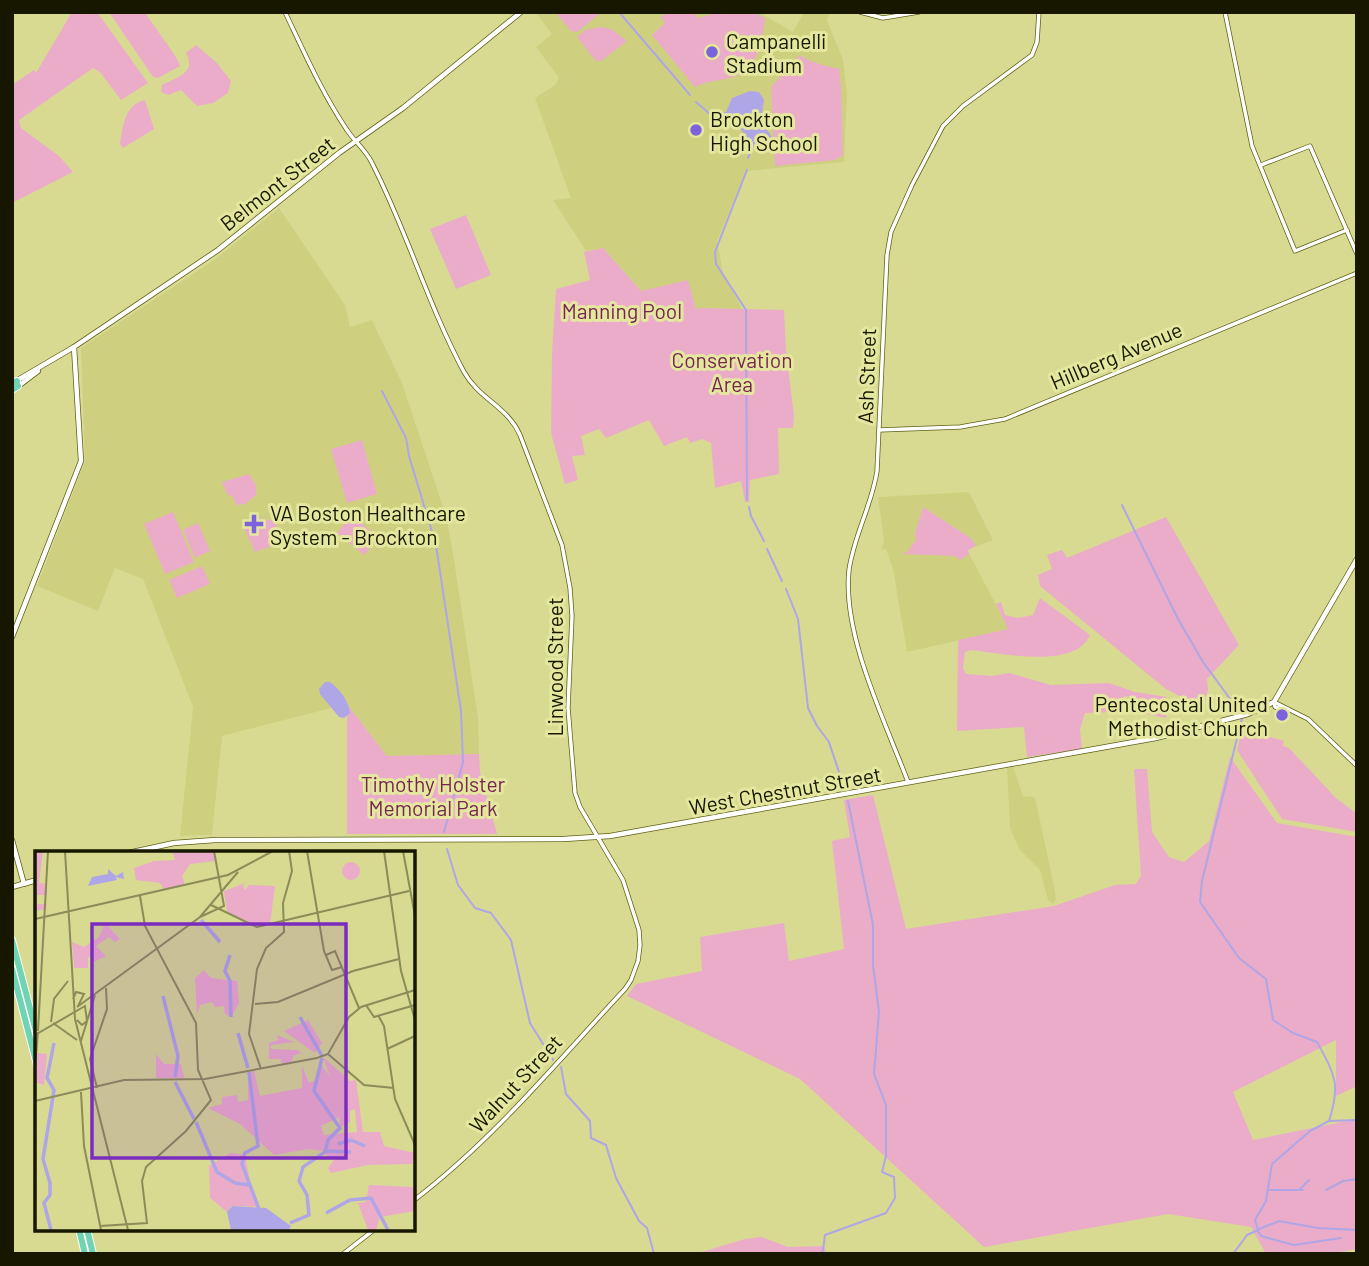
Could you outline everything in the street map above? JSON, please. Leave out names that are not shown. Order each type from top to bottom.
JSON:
[{"type":"highway","points":[[12,940],[35,1027]]},
{"type":"highway","points":[[12,969],[35,1057]]},
{"type":"highway","points":[[79,1231],[85,1254]]},
{"type":"highway","points":[[87,1231],[93,1254]]},
{"type":"main road","name":"Belmont Street","points":[[14,386],[218,250],[522,12]]},
{"type":"main road","points":[[12,637],[81,461],[74,347]]},
{"type":"main road","points":[[1274,702],[1357,559]]},
{"type":"main road","name":"West Chestnut Street","points":[[137,851],[174,843],[215,840],[599,837],[1168,736],[1262,709],[1274,702]]},
{"type":"main road","points":[[12,840],[24,884]]},
{"type":"main road","points":[[12,887],[35,881]]},
{"type":"street","name":"Linwood Street","points":[[285,12],[313,71],[348,132],[372,162],[465,373],[477,390],[506,412],[515,425],[559,536],[572,611],[568,708],[574,788],[580,807],[623,880],[639,930],[639,955],[631,980]]},
{"type":"street","points":[[860,12],[883,18],[919,12]]},
{"type":"street","name":"Ash Street","points":[[909,784],[863,660],[850,606],[850,563],[876,477],[887,255],[893,228],[943,126],[963,106],[1032,55],[1037,42],[1040,12]]},
{"type":"street","points":[[1225,12],[1252,146],[1295,251],[1347,230]]},
{"type":"street","points":[[1261,165],[1310,146],[1357,254]]},
{"type":"street","name":"Hillberg Avenue","points":[[880,430],[960,427],[1005,419],[1357,273]]},
{"type":"street","points":[[1274,702],[1308,719],[1357,766]]},
{"type":"street","name":"Walnut Street","points":[[415,1199],[506,1119],[631,980]]},
{"type":"street","points":[[343,1254],[372,1231]]},
{"type":"shaded area","name":"Brockton High School","points":[[535,12],[758,12],[793,32],[804,12],[830,12],[827,20],[843,60],[847,94],[844,162],[747,171],[717,241],[723,273],[742,309],[699,308],[695,311],[641,291],[603,248],[586,251],[553,200],[571,198],[535,98],[555,85],[559,78],[536,47],[552,34]]},
{"type":"shaded area","points":[[750,91],[759,92],[764,100],[761,121],[772,137],[768,146],[762,149],[751,147],[738,124],[732,125],[723,118],[711,116],[726,112],[732,98]]},
{"type":"shaded area","name":"VA Boston Healthcare System - Brockton","points":[[279,208],[345,305],[350,327],[372,320],[402,383],[446,516],[478,718],[479,754],[387,756],[347,704],[222,736],[212,835],[180,836],[193,707],[143,579],[115,568],[98,611],[37,586],[85,461],[81,348],[214,260]]},
{"type":"shaded area","points":[[969,492],[993,540],[967,550],[1009,629],[907,652],[893,569],[886,549],[881,550],[884,541],[878,497]]},
{"type":"shaded area","points":[[325,682],[334,685],[346,700],[350,713],[344,718],[339,717],[320,694],[319,689]]},
{"type":"shaded area","points":[[1013,766],[1023,796],[1035,797],[1055,891],[1056,900],[1053,904],[1048,900],[1040,870],[1019,849],[1010,828],[1007,767]]},
{"type":"green space","name":"Campanelli Stadium","points":[[741,11],[765,18],[760,44],[753,61],[748,68],[733,77],[695,87],[652,35],[665,23],[661,17],[667,12],[692,12],[698,18]]},
{"type":"green space","points":[[72,12],[97,12],[148,83],[121,100],[100,72],[93,68],[19,120],[21,128],[59,156],[73,172],[12,203],[12,85],[34,70],[36,73]]},
{"type":"green space","points":[[109,12],[145,12],[180,66],[158,78],[153,77]]},
{"type":"green space","points":[[555,12],[602,12],[577,32],[571,31]]},
{"type":"green space","points":[[601,27],[611,29],[627,41],[601,61],[596,61],[577,37],[585,30]]},
{"type":"green space","points":[[196,45],[216,62],[231,81],[228,93],[213,103],[197,106],[181,90],[168,95],[161,92],[162,85],[187,70],[189,60],[186,53]]},
{"type":"green space","points":[[800,55],[819,64],[839,68],[843,155],[835,160],[775,166],[771,87]]},
{"type":"green space","points":[[145,100],[154,129],[123,148],[120,144],[126,117],[133,106]]},
{"type":"green space","points":[[466,215],[491,275],[456,289],[430,229]]},
{"type":"green space","points":[[603,248],[641,291],[688,280],[696,310],[784,310],[793,428],[778,428],[779,474],[750,480],[749,502],[745,502],[741,481],[715,488],[711,443],[702,439],[690,443],[687,437],[664,446],[649,420],[606,438],[599,429],[581,436],[585,455],[572,456],[578,480],[565,484],[551,433],[556,289],[590,280],[584,252]]},
{"type":"green space","points":[[362,440],[377,494],[347,503],[331,449]]},
{"type":"green space","points":[[249,474],[256,485],[256,495],[245,504],[236,505],[222,482]]},
{"type":"green space","points":[[923,507],[972,539],[976,546],[968,550],[969,554],[960,560],[955,556],[902,554],[908,551],[916,540],[915,534]]},
{"type":"green space","points":[[173,512],[194,562],[165,574],[144,524]]},
{"type":"green space","points":[[352,515],[379,538],[364,555],[337,533]]},
{"type":"green space","points":[[1166,517],[1239,645],[1207,679],[1205,699],[1189,701],[1166,689],[1040,586],[1038,575],[1052,569],[1047,555],[1062,550],[1067,558]]},
{"type":"green space","points":[[258,518],[274,521],[284,541],[255,552],[242,524]]},
{"type":"green space","points":[[198,523],[210,551],[195,558],[183,530]]},
{"type":"green space","points":[[202,566],[210,584],[177,598],[169,580]]},
{"type":"green space","points":[[1040,598],[1090,635],[1082,646],[1069,653],[1036,657],[971,650],[965,652],[963,668],[966,674],[992,676],[1009,673],[1051,685],[1109,683],[1135,692],[1167,697],[1166,718],[1137,712],[1134,701],[1126,696],[1116,700],[1116,712],[1085,713],[1080,729],[1082,749],[1027,757],[1024,727],[957,731],[958,640],[1008,629],[996,604],[1001,602],[1005,615],[1018,618],[1033,615]]},
{"type":"green space","name":"Timothy Holster Memorial Park","points":[[347,704],[387,756],[479,754],[480,772],[497,834],[347,834]]},
{"type":"green space","points":[[1244,721],[1249,731],[1284,741],[1283,746],[1289,748],[1336,798],[1357,814],[1357,832],[1282,819],[1237,750]]},
{"type":"green space","points":[[1230,757],[1277,823],[1357,837],[1357,1086],[1336,1096],[1336,1040],[1233,1092],[1253,1140],[1357,1119],[1357,1249],[1329,1254],[1266,1254],[1251,1227],[1168,1214],[984,1247],[800,1079],[627,996],[636,984],[702,971],[700,937],[784,923],[789,961],[844,949],[832,841],[850,837],[844,800],[873,795],[906,929],[1054,906],[1115,885],[1136,884],[1141,876],[1134,769],[1147,769],[1152,832],[1169,857],[1184,862],[1209,841]]},
{"type":"green space","points":[[761,1237],[788,1247],[824,1246],[826,1252],[695,1254],[745,1239]]},
{"type":"waterway","points":[[619,12],[690,95]]},
{"type":"waterway","points":[[696,102],[711,115]]},
{"type":"waterway","points":[[748,158],[752,148]]},
{"type":"waterway","points":[[747,170],[715,252],[716,264],[746,310],[747,500]]},
{"type":"waterway","points":[[382,391],[406,438],[436,545],[461,711],[463,762],[444,832]]},
{"type":"waterway","points":[[1122,505],[1178,619],[1203,662],[1239,711]]},
{"type":"waterway","points":[[749,507],[764,541]]},
{"type":"waterway","points":[[767,549],[782,581]]},
{"type":"waterway","points":[[786,589],[798,619],[808,708],[829,742],[845,790]]},
{"type":"waterway","points":[[1233,1254],[1247,1235],[1258,1230],[1255,1220],[1266,1201],[1272,1164],[1310,1131],[1329,1121],[1335,1098],[1332,1072],[1317,1042],[1293,1033],[1273,1020],[1266,979],[1239,958],[1200,902],[1202,881],[1242,718]]},
{"type":"waterway","points":[[821,1254],[825,1235],[886,1213],[895,1198],[894,1177],[882,1172],[886,1156],[886,1105],[874,1074],[879,1012],[873,965],[873,925],[848,801]]},
{"type":"waterway","points":[[447,849],[458,885],[475,908],[491,913],[511,940],[530,1023],[553,1060]]},
{"type":"waterway","points":[[561,1067],[566,1094],[590,1121],[591,1138],[606,1145],[616,1178],[639,1221],[647,1228],[654,1254]]},
{"type":"waterway","points":[[1330,1121],[1357,1120]]},
{"type":"waterway","points":[[1326,1190],[1343,1181],[1357,1179]]},
{"type":"waterway","points":[[1300,1189],[1309,1180]]},
{"type":"waterway","points":[[1270,1190],[1303,1190]]},
{"type":"waterway","points":[[1259,1229],[1279,1221],[1318,1228],[1357,1230]]},
{"type":"waterway","points":[[1257,1230],[1261,1236],[1294,1245],[1341,1238]]},
{"type":"place","name":"Campanelli Stadium","points":[[712,52]]},
{"type":"place","name":"Brockton High School","points":[[696,130]]},
{"type":"place","name":"VA Boston Healthcare System - Brockton","points":[[254,524]]},
{"type":"place","name":"Pentecostal United Methodist Church","points":[[1282,715]]},
{"type":"park label","name":"Manning Pool","points":[[622,310]]},
{"type":"park label","name":"Conservation Area","points":[[732,371]]}]
